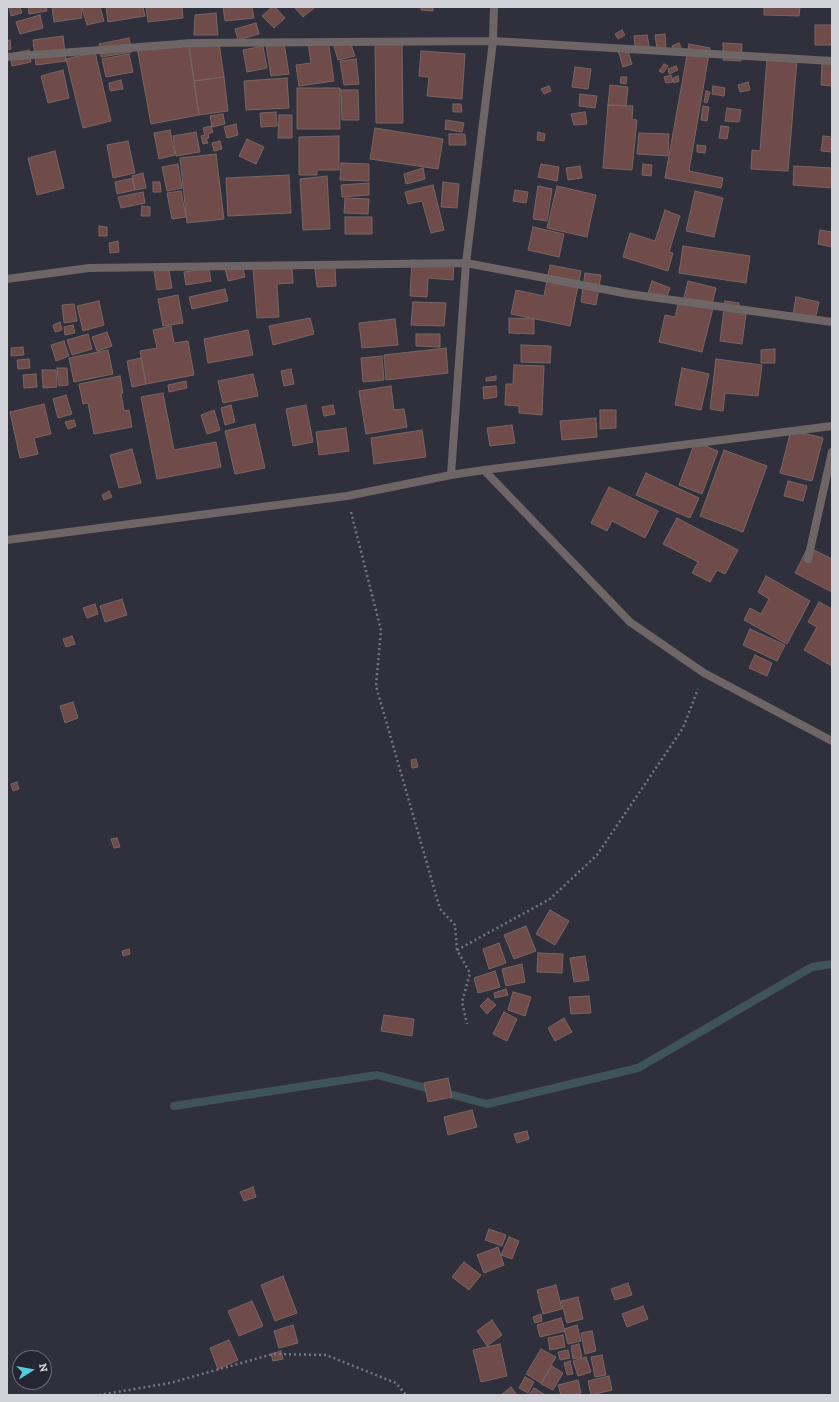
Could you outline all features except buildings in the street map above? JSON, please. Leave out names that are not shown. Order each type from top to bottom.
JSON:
[{"type":"street","points":[[451,475],[466,263],[493,41],[494,7]]},
{"type":"street","points":[[7,57],[193,43],[493,41],[832,61]]},
{"type":"street","points":[[7,279],[89,268],[466,263],[629,294],[832,322]]},
{"type":"street","points":[[7,540],[347,496],[451,475],[484,470],[832,426]]},
{"type":"street","points":[[808,559],[832,452]]},
{"type":"street","points":[[484,470],[630,622],[704,673],[832,741]]},
{"type":"path","points":[[347,496],[381,630],[376,686],[440,909],[455,926],[457,950],[470,973],[462,1002],[467,1024]]},
{"type":"path","points":[[457,950],[550,899],[597,855],[683,728],[704,673]]},
{"type":"path","points":[[99,1395],[170,1383],[273,1354],[326,1355],[396,1383],[406,1395]]},
{"type":"waterway","points":[[174,1106],[377,1075],[487,1104],[638,1068],[812,967],[832,964]]}]
